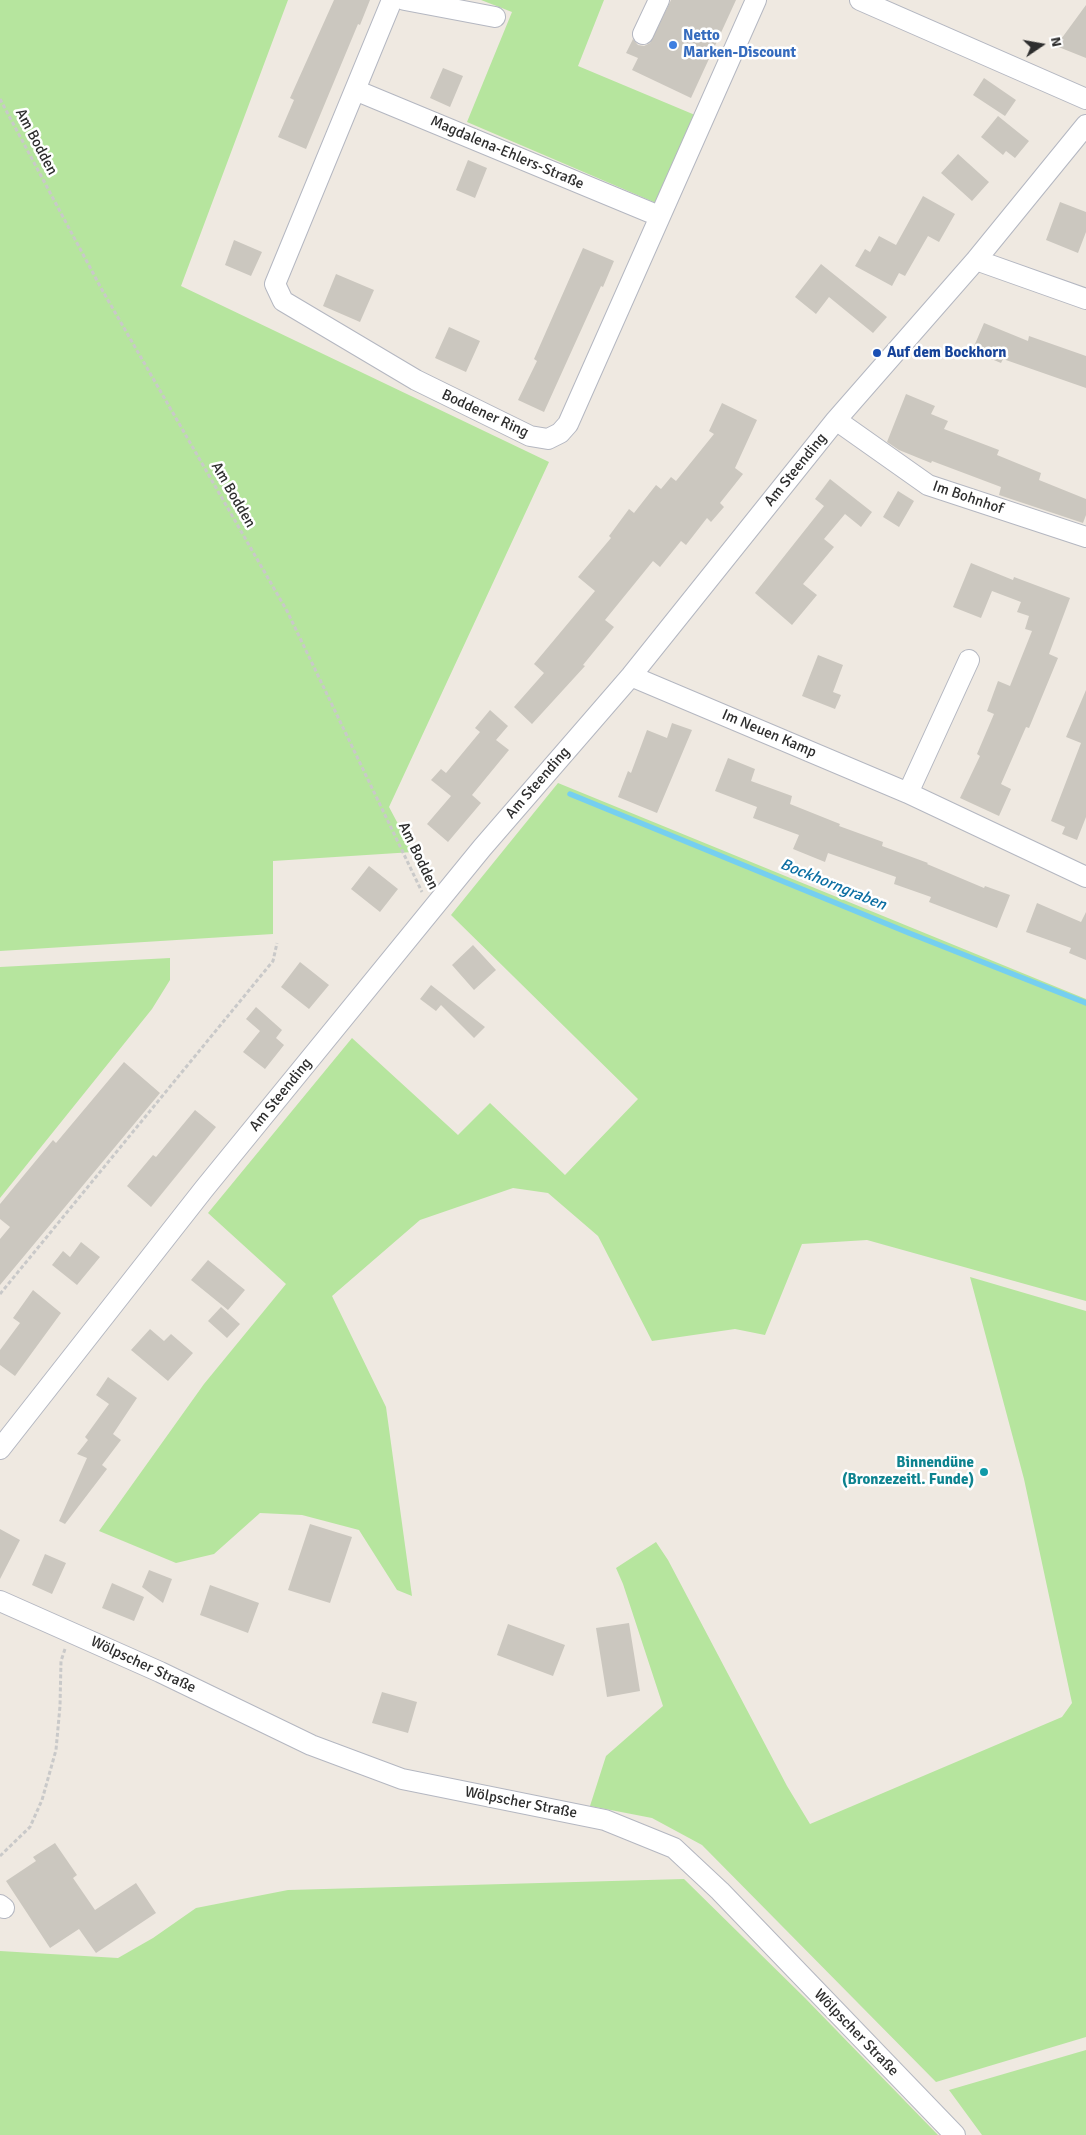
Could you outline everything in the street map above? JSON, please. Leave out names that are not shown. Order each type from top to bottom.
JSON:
[{"type":"street","name":"Boddener Ring","points":[[392,0],[275,284],[283,301],[416,380],[530,436],[548,439],[560,433],[568,424],[756,0]]},
{"type":"street","points":[[405,0],[495,17]]},
{"type":"street","points":[[643,34],[659,0]]},
{"type":"street","points":[[860,0],[1086,99]]},
{"type":"street","name":"Magdalena-Ehlers-Straße","points":[[355,90],[659,216]]},
{"type":"street","name":"Am Steending","points":[[0,1449],[204,1189],[433,909],[540,780],[631,676],[836,420],[976,260],[1086,125]]},
{"type":"street","points":[[976,260],[1086,299]]},
{"type":"street","name":"Im Bohnhof","points":[[836,420],[928,485],[1086,537]]},
{"type":"street","points":[[908,793],[969,660]]},
{"type":"street","name":"Im Neuen Kamp","points":[[631,676],[908,793],[1085,872]]},
{"type":"street","name":"Wölpscher Straße","points":[[0,1600],[160,1672],[311,1745],[402,1779],[605,1820],[674,1848],[720,1891],[955,2135]]},
{"type":"path","name":"Am Bodden","points":[[0,99],[101,288],[287,611],[421,890],[433,909]]},
{"type":"path","points":[[0,1294],[273,961],[277,942]]},
{"type":"path","points":[[0,1856],[30,1827],[42,1800],[56,1750],[60,1706],[60,1661],[72,1632]]},
{"type":"green space","points":[[0,0],[288,0],[181,286],[549,462],[389,807],[413,852],[273,861],[273,934],[0,951]]},
{"type":"green space","points":[[481,0],[604,0],[578,66],[695,115],[656,203],[467,122],[512,12]]},
{"type":"green space","points":[[558,783],[1086,999],[1086,1301],[867,1240],[802,1244],[765,1335],[735,1329],[652,1341],[598,1236],[548,1193],[513,1188],[420,1220],[332,1296],[386,1407],[412,1596],[397,1590],[359,1530],[302,1515],[260,1513],[214,1554],[176,1563],[99,1531],[204,1384],[286,1284],[208,1213],[352,1038],[458,1135],[490,1103],[565,1175],[638,1099],[451,915]]},
{"type":"green space","points":[[170,958],[170,980],[152,1009],[0,1198],[0,967]]},
{"type":"green space","points":[[970,1277],[1086,1311],[1086,2037],[936,2082],[702,1845],[652,1818],[590,1806],[606,1756],[663,1706],[616,1568],[656,1542],[668,1560],[787,1786],[810,1824],[1062,1717],[1072,1703],[1024,1479]]},
{"type":"green space","points":[[684,1879],[805,1998],[938,2135],[0,2135],[0,1951],[118,1958],[153,1938],[196,1908],[288,1890]]},
{"type":"green space","points":[[1086,2050],[1086,2135],[982,2135],[949,2090]]},
{"type":"building","points":[[334,0],[370,0],[360,25],[358,24],[306,149],[278,137],[294,100],[290,98]]},
{"type":"building","name":"Netto Marken-Discount","points":[[671,0],[736,0],[691,98],[632,70],[638,58],[626,53],[633,39],[638,45],[644,46],[650,43]]},
{"type":"building","points":[[1086,5],[1086,58],[1056,46]]},
{"type":"building","points":[[443,68],[463,76],[450,107],[430,98]]},
{"type":"building","points":[[984,78],[1016,100],[1005,116],[973,95]]},
{"type":"building","points":[[998,116],[1029,141],[1015,158],[1006,151],[1003,155],[981,137]]},
{"type":"building","points":[[958,154],[989,182],[972,201],[941,173]]},
{"type":"building","points":[[468,160],[487,168],[475,198],[456,190]]},
{"type":"building","points":[[923,196],[955,214],[939,242],[928,236],[905,276],[899,273],[892,286],[855,266],[865,249],[870,252],[879,236],[896,245]]},
{"type":"building","points":[[1060,202],[1086,212],[1086,232],[1078,253],[1046,240]]},
{"type":"building","points":[[234,240],[262,252],[251,276],[225,265]]},
{"type":"building","points":[[583,248],[614,261],[544,412],[518,400],[537,361],[534,359]]},
{"type":"building","points":[[821,264],[887,317],[873,333],[829,297],[816,314],[795,297]]},
{"type":"building","points":[[336,274],[374,290],[360,322],[323,306]]},
{"type":"building","points":[[984,323],[1028,341],[1029,336],[1086,356],[1086,388],[1003,359],[1001,363],[972,351]]},
{"type":"building","points":[[449,327],[480,341],[466,372],[435,358]]},
{"type":"building","points":[[906,394],[935,406],[931,414],[948,421],[944,429],[999,450],[997,455],[1041,473],[1039,480],[1086,499],[1086,515],[1083,523],[999,495],[1001,487],[932,461],[931,463],[899,450],[887,442]]},
{"type":"building","points":[[722,403],[757,420],[735,468],[743,474],[720,503],[724,507],[711,522],[707,518],[686,545],[681,541],[660,567],[653,561],[605,620],[614,627],[583,665],[585,666],[532,724],[514,707],[544,673],[534,664],[595,591],[578,577],[611,538],[609,536],[629,509],[634,513],[656,485],[661,489],[671,477],[676,481],[714,434],[709,431]]},
{"type":"building","points":[[830,479],[872,512],[861,527],[845,514],[824,539],[834,547],[803,584],[817,595],[792,625],[755,593],[824,506],[815,499]]},
{"type":"building","points":[[898,491],[914,501],[899,527],[883,517]]},
{"type":"building","points":[[971,563],[1013,580],[1014,577],[1070,598],[1049,654],[1058,658],[1029,728],[1026,727],[1001,784],[1011,789],[999,816],[960,798],[980,756],[977,754],[994,714],[987,711],[998,681],[1010,686],[1032,631],[1025,629],[1029,616],[1017,612],[1021,602],[992,591],[981,618],[953,607]]},
{"type":"building","points":[[818,655],[843,665],[833,692],[841,695],[835,709],[802,696]]},
{"type":"building","points":[[1086,690],[1086,817],[1077,840],[1062,834],[1065,827],[1051,821],[1081,743],[1066,737]]},
{"type":"building","points":[[490,710],[508,726],[496,740],[509,750],[472,795],[481,803],[448,842],[427,824],[451,796],[431,780],[441,769],[446,773],[480,732],[475,728]]},
{"type":"building","points":[[672,723],[692,730],[657,813],[618,797],[628,771],[631,773],[647,730],[667,738]]},
{"type":"building","points":[[728,758],[755,769],[751,781],[792,796],[790,804],[840,824],[839,826],[883,842],[882,846],[928,863],[984,888],[985,886],[1010,895],[997,928],[929,902],[931,897],[894,884],[896,877],[828,853],[825,862],[793,849],[799,835],[753,818],[757,807],[715,791]]},
{"type":"building","points":[[369,866],[398,889],[380,912],[351,889]]},
{"type":"building","points":[[1037,903],[1081,922],[1086,912],[1086,960],[1069,953],[1071,948],[1026,932]]},
{"type":"building","points":[[473,945],[496,970],[474,990],[452,965]]},
{"type":"building","points":[[300,962],[329,985],[309,1009],[281,987]]},
{"type":"building","points":[[431,985],[485,1027],[474,1038],[441,1005],[436,1011],[420,999]]},
{"type":"building","points":[[256,1007],[282,1030],[276,1038],[284,1045],[265,1069],[243,1052],[260,1031],[246,1019]]},
{"type":"building","points":[[124,1062],[160,1093],[0,1285],[0,1239],[10,1227],[0,1219],[0,1204],[53,1140],[56,1143]]},
{"type":"building","points":[[195,1110],[216,1127],[151,1207],[127,1186],[153,1155],[156,1157]]},
{"type":"building","points":[[81,1242],[100,1257],[77,1285],[52,1265],[63,1251],[70,1257]]},
{"type":"building","points":[[208,1260],[245,1290],[228,1310],[191,1280]]},
{"type":"building","points":[[33,1290],[61,1313],[15,1376],[0,1365],[0,1350],[20,1323],[13,1318]]},
{"type":"building","points":[[221,1307],[240,1324],[227,1338],[208,1321]]},
{"type":"building","points":[[150,1329],[164,1341],[171,1334],[193,1353],[168,1381],[131,1350]]},
{"type":"building","points":[[108,1377],[137,1398],[113,1434],[121,1440],[102,1465],[107,1469],[65,1524],[59,1521],[87,1458],[77,1454],[88,1440],[85,1437],[109,1404],[96,1395]]},
{"type":"building","points":[[310,1524],[352,1537],[330,1603],[288,1590]]},
{"type":"building","points":[[0,1529],[20,1540],[0,1579]]},
{"type":"building","points":[[45,1554],[66,1563],[52,1594],[32,1585]]},
{"type":"building","points":[[149,1570],[172,1579],[163,1603],[142,1587]]},
{"type":"building","points":[[112,1583],[144,1597],[134,1621],[102,1608]]},
{"type":"building","points":[[210,1585],[259,1603],[248,1633],[200,1615]]},
{"type":"building","points":[[629,1623],[640,1691],[607,1697],[596,1628]]},
{"type":"building","points":[[508,1624],[565,1645],[553,1676],[497,1655]]},
{"type":"building","points":[[382,1692],[417,1702],[408,1733],[372,1723]]},
{"type":"building","points":[[55,1843],[77,1875],[73,1878],[95,1910],[136,1883],[156,1913],[96,1953],[79,1929],[50,1948],[6,1881],[36,1861],[33,1857]]},
{"type":"waterway","name":"Bockhorngraben","points":[[570,794],[909,933],[1086,1003]]},
{"type":"place","name":"Netto Marken-Discount","points":[[673,45]]},
{"type":"place","name":"Auf dem Bockhorn","points":[[877,353]]},
{"type":"place","name":"Binnendüne (Bronzezeitl. Funde)","points":[[984,1472]]}]
